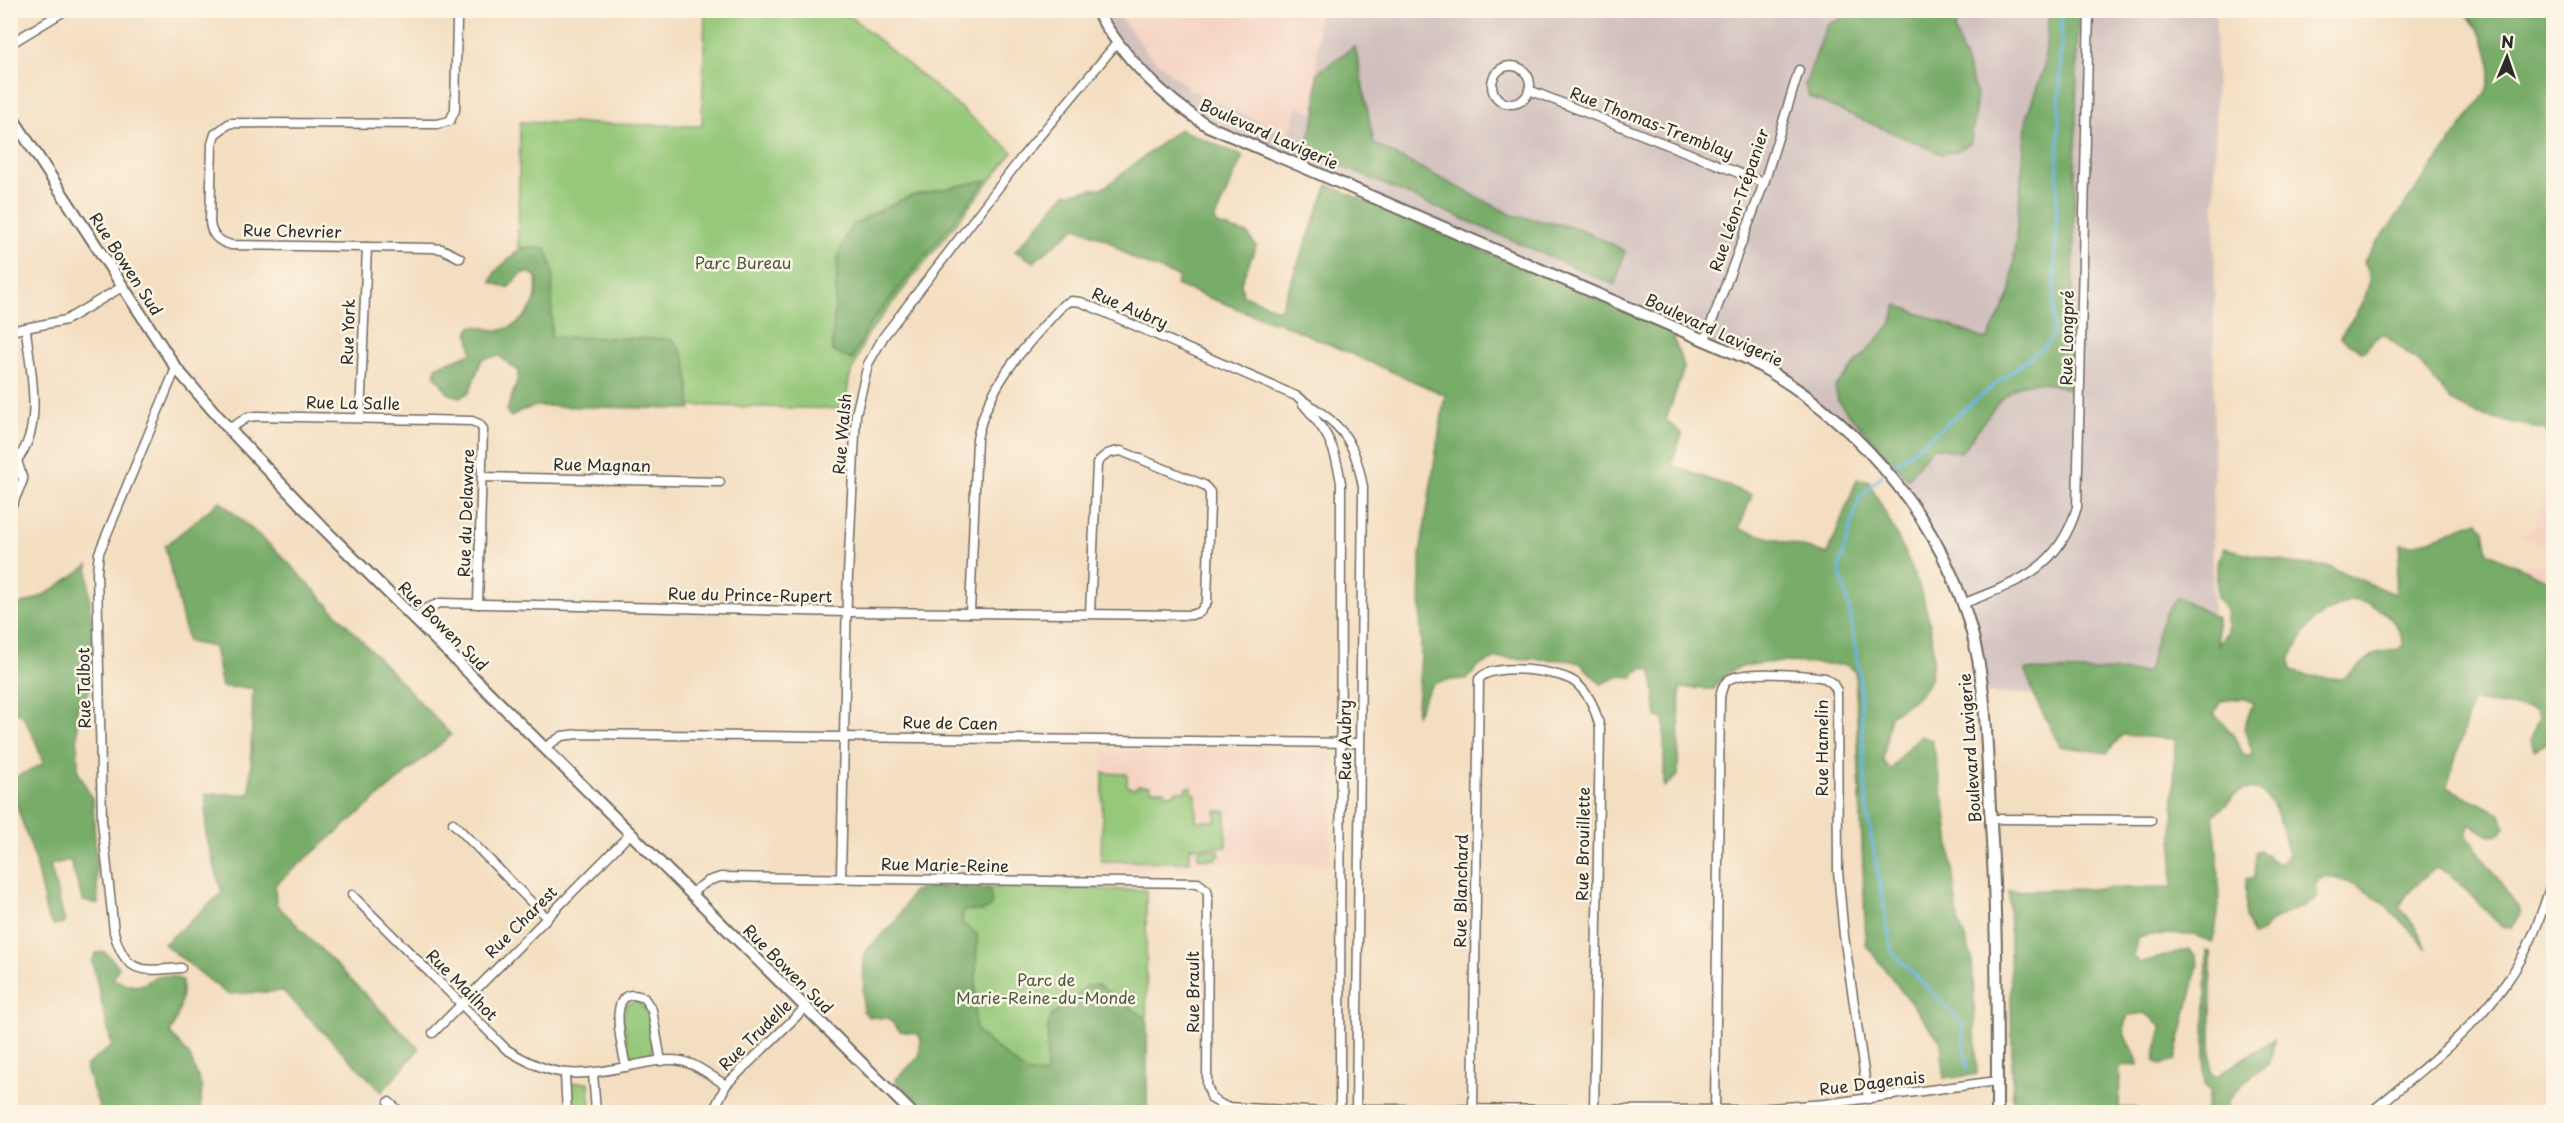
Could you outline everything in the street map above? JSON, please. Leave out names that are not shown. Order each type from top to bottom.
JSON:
[{"type":"street","points":[[10,44],[66,10]]},
{"type":"street","name":"Rue Chevrier","points":[[454,10],[457,21],[455,110],[450,121],[437,124],[230,123],[215,134],[212,144],[210,222],[211,230],[222,242],[231,245],[431,248],[442,249],[460,258]]},
{"type":"street","name":"Boulevard Lavigerie","points":[[1096,10],[1117,43],[1143,74],[1183,110],[1208,126],[1748,359],[1800,390],[1840,422],[1872,453],[1912,504],[1945,564],[1962,604],[1973,639],[1981,682],[1991,819],[1996,937],[1997,1113]]},
{"type":"street","name":"Rue Longpré","points":[[1962,604],[2010,586],[2038,569],[2059,547],[2073,521],[2077,507],[2090,10]]},
{"type":"street","name":"Rue Walsh","points":[[841,878],[846,612],[856,414],[868,364],[884,336],[1022,157],[1117,43]]},
{"type":"street","points":[[1514,66],[1522,69],[1527,75],[1529,90],[1518,102],[1503,102],[1493,91],[1492,83],[1499,69],[1514,66]]},
{"type":"street","name":"Rue Léon-Trépanier","points":[[1705,339],[1764,183],[1799,70]]},
{"type":"street","name":"Rue Thomas-Tremblay","points":[[1529,90],[1764,183]]},
{"type":"street","name":"Rue Bowen Sud","points":[[10,114],[176,368],[229,429],[415,620],[911,1113]]},
{"type":"street","name":"Rue York","points":[[360,418],[367,247]]},
{"type":"street","points":[[10,331],[26,330],[66,320],[122,287]]},
{"type":"street","name":"Rue Aubry","points":[[970,613],[977,439],[981,417],[988,400],[1020,351],[1063,305],[1071,301],[1081,302],[1296,396],[1326,416],[1350,442],[1358,460],[1363,487],[1356,1112]]},
{"type":"street","points":[[10,510],[23,480],[14,460],[28,443],[33,407],[26,330]]},
{"type":"street","name":"Rue Talbot","points":[[176,368],[99,553],[97,572],[102,821],[117,947],[127,962],[135,968],[145,971],[181,968]]},
{"type":"street","name":"Rue Aubry","points":[[1296,396],[1325,430],[1336,454],[1341,483],[1340,1112]]},
{"type":"street","name":"Rue La Salle","points":[[229,429],[248,417],[257,416],[472,421],[479,424]]},
{"type":"street","name":"Rue du Delaware","points":[[478,604],[483,429],[479,424]]},
{"type":"street","name":"Rue du Prince-Rupert","points":[[415,620],[433,605],[478,604],[846,612],[1191,615],[1200,612],[1207,602],[1210,501],[1209,492],[1204,485],[1121,451],[1110,452],[1102,457],[1097,464],[1090,613]]},
{"type":"street","name":"Rue Magnan","points":[[482,477],[720,482]]},
{"type":"street","name":"Rue Brouillette","points":[[1482,673],[1492,670],[1545,671],[1566,676],[1593,701],[1600,728],[1594,1110]]},
{"type":"street","name":"Rue Blanchard","points":[[1473,1110],[1479,678],[1482,673]]},
{"type":"street","name":"Rue Hamelin","points":[[1715,1110],[1720,698],[1727,681],[1744,675],[1825,678],[1833,684],[1837,691],[1838,871],[1844,936],[1868,1099]]},
{"type":"street","name":"Rue de Caen","points":[[544,748],[562,736],[578,734],[1360,743]]},
{"type":"street","points":[[1991,819],[2151,820]]},
{"type":"street","points":[[453,823],[547,918]]},
{"type":"street","name":"Rue Charest","points":[[433,1033],[631,833]]},
{"type":"street","points":[[2371,1113],[2480,1015],[2507,982],[2537,925],[2553,874]]},
{"type":"street","name":"Rue Marie-Reine","points":[[691,893],[708,881],[721,877],[1181,881],[1203,885]]},
{"type":"street","name":"Rue Brault","points":[[1203,885],[1208,895],[1207,1085],[1212,1099]]},
{"type":"street","name":"Rue Mailhot","points":[[352,895],[506,1049],[534,1065],[565,1075],[593,1073],[661,1061],[690,1064],[726,1085]]},
{"type":"street","points":[[626,1067],[617,1011],[622,1000],[630,996],[644,998],[650,1005],[661,1061]]},
{"type":"street","name":"Rue Trudelle","points":[[726,1085],[806,1007]]},
{"type":"street","points":[[593,1073],[596,1113]]},
{"type":"street","points":[[565,1075],[567,1113]]},
{"type":"street","name":"Rue Dagenais","points":[[1212,1099],[1226,1107],[1340,1112],[1715,1110],[1785,1108],[1997,1081]]},
{"type":"street","points":[[713,1113],[726,1085]]},
{"type":"street","points":[[389,1102],[400,1113]]},
{"type":"shaded area","points":[[1096,11],[1116,11],[1149,55],[1190,89],[1289,136],[1298,106],[1316,114],[1318,11],[2216,11],[2212,698],[1983,693],[1978,658],[1945,564],[1872,453],[1771,372],[1231,136],[1163,93]]},
{"type":"shaded area","points":[[1116,11],[1318,11],[1316,114],[1289,137],[1210,100],[1167,72],[1149,55]]},
{"type":"shaded area","points":[[2553,465],[2553,547],[2519,536],[2534,528]]},
{"type":"shaded area","points":[[2553,548],[2553,582],[2527,572],[2527,564],[2551,566]]},
{"type":"shaded area","points":[[1103,750],[1331,753],[1330,864],[1190,862],[1190,871],[1101,870]]},
{"type":"green space","name":"Parc Bureau","points":[[705,11],[844,11],[1013,152],[867,335],[849,379],[845,409],[534,402],[537,248],[518,247],[520,122],[702,126]]},
{"type":"green space","points":[[1859,11],[1959,11],[1955,31],[1977,95],[1971,143],[1957,151],[1942,154],[1809,97],[1805,85],[1827,25]]},
{"type":"green space","points":[[2049,11],[2078,11],[2071,389],[2038,382],[2014,389],[1994,408],[1961,452],[1932,447],[1908,479],[1838,401],[1835,387],[1891,324],[1897,305],[1987,340],[2011,292],[2027,115],[2044,68]]},
{"type":"green space","points":[[2464,11],[2553,11],[2553,465],[2546,430],[2476,414],[2451,401],[2419,362],[2384,335],[2377,337],[2363,352],[2340,337],[2358,310],[2367,291],[2368,271],[2364,261],[2485,94],[2489,82],[2490,60],[2478,30]]},
{"type":"green space","points":[[1355,46],[1374,144],[1512,215],[1572,227],[1625,251],[1615,285],[1305,150],[1316,114],[1317,73]]},
{"type":"green space","points":[[1179,129],[1243,156],[1215,218],[1217,225],[1248,234],[1256,246],[1241,283],[1243,295],[1280,310],[1328,185],[1671,331],[1684,368],[1666,420],[1682,434],[1671,465],[1752,495],[1739,529],[1828,554],[1857,479],[1868,480],[1915,576],[1931,629],[1933,654],[1930,678],[1923,690],[1890,716],[1883,761],[1891,770],[1902,754],[1920,736],[1932,740],[1946,812],[1958,920],[1972,957],[1977,1074],[1944,1079],[1941,1042],[1866,945],[1855,671],[1846,665],[1772,662],[1736,669],[1722,677],[1714,689],[1680,688],[1678,776],[1664,787],[1664,719],[1657,717],[1652,670],[1644,668],[1635,672],[1633,677],[1620,676],[1601,684],[1580,663],[1568,660],[1497,658],[1478,666],[1468,679],[1438,682],[1433,685],[1416,716],[1421,657],[1420,555],[1445,395],[1276,321],[1272,322],[1176,285],[1179,277],[1135,260],[1105,239],[1076,227],[1034,262],[1015,251],[1065,194],[1105,187]]},
{"type":"green space","points":[[987,180],[868,327],[852,360],[832,351],[838,257],[847,233],[853,225],[910,196]]},
{"type":"green space","points":[[521,248],[546,248],[553,270],[551,337],[670,339],[682,352],[685,361],[691,409],[537,406],[520,411],[511,417],[507,412],[517,382],[518,371],[499,356],[482,359],[469,393],[459,397],[448,393],[434,374],[437,366],[472,353],[468,331],[473,326],[491,330],[510,327],[524,317],[534,303],[538,286],[537,278],[531,273],[522,273],[508,288],[491,282],[495,272]]},
{"type":"green space","points":[[220,501],[282,556],[451,735],[275,885],[276,904],[419,1049],[382,1092],[283,991],[227,994],[164,944],[222,893],[206,836],[206,794],[250,794],[253,688],[222,687],[214,647],[188,642],[165,546]]},
{"type":"green space","points":[[2478,521],[2484,530],[2488,553],[2553,582],[2553,740],[2534,750],[2531,739],[2539,717],[2535,709],[2472,701],[2447,787],[2501,814],[2505,827],[2499,834],[2488,835],[2470,824],[2466,834],[2518,907],[2520,914],[2511,928],[2502,927],[2450,874],[2435,868],[2408,893],[2399,907],[2416,927],[2427,949],[2394,913],[2370,894],[2342,880],[2325,876],[2316,882],[2317,897],[2300,908],[2276,918],[2253,936],[2246,918],[2246,878],[2255,878],[2256,851],[2260,850],[2271,860],[2280,863],[2289,855],[2276,811],[2270,801],[2263,793],[2254,790],[2242,791],[2213,815],[2219,896],[2216,928],[2212,942],[2195,935],[2157,934],[2137,938],[2134,957],[2140,963],[2188,949],[2195,955],[2198,964],[2175,1061],[2161,1065],[2155,1061],[2162,1026],[2145,1013],[2129,1015],[2125,1023],[2125,1036],[2138,1065],[2120,1066],[2119,1108],[2135,1108],[2139,1112],[2013,1112],[2009,891],[2172,887],[2175,739],[2122,735],[2107,753],[2060,746],[2037,702],[2025,670],[2148,672],[2162,623],[2178,597],[2217,618],[2218,644],[2227,632],[2226,610],[2217,598],[2217,564],[2224,548],[2291,563],[2330,567],[2394,594],[2401,544],[2414,545]],"holes":[[[2350,600],[2369,604],[2385,613],[2397,627],[2404,645],[2399,649],[2376,653],[2342,679],[2311,676],[2291,671],[2290,657],[2313,620]],[[2244,698],[2253,703],[2244,728],[2253,754],[2245,757],[2232,733],[2214,714],[2222,701]]]},
{"type":"green space","points":[[88,565],[94,683],[77,710],[78,771],[93,801],[98,904],[83,901],[70,860],[50,865],[65,923],[53,925],[47,916],[34,856],[11,789],[11,779],[43,764],[36,742],[22,714],[11,714],[11,606],[42,596]]},
{"type":"green space","points":[[1103,773],[1127,774],[1127,785],[1133,789],[1139,785],[1151,786],[1151,790],[1164,790],[1165,794],[1175,794],[1175,791],[1187,791],[1187,787],[1192,787],[1192,793],[1196,794],[1196,821],[1216,821],[1216,811],[1226,811],[1226,847],[1190,847],[1190,862],[1101,861]]},
{"type":"green space","points":[[1202,849],[1218,850],[1220,855],[1215,859],[1199,858],[1197,852]]},
{"type":"green space","name":"Parc de Marie-Reine-du-Monde","points":[[933,887],[1146,890],[1147,1112],[1039,1112],[864,974]]},
{"type":"green space","points":[[933,887],[984,888],[990,891],[992,903],[990,907],[983,911],[965,910],[962,915],[963,924],[977,934],[975,1025],[978,1033],[1026,1072],[1043,1075],[1046,1073],[1048,1027],[1051,1017],[1087,986],[1098,985],[1147,1019],[1147,1112],[930,1112],[897,1083],[896,1079],[919,1057],[921,1039],[918,1034],[900,1031],[888,1018],[869,1017],[863,1011],[864,958],[867,950],[896,921],[913,891]]},
{"type":"green space","points":[[2207,951],[2211,953],[2211,1072],[2217,1076],[2274,1039],[2272,1056],[2268,1064],[2245,1081],[2226,1104],[2231,1112],[2205,1112],[2211,1091],[2204,1085]]},
{"type":"green space","points":[[105,952],[119,967],[113,979],[125,984],[135,986],[145,984],[156,976],[171,976],[182,980],[180,1007],[170,1033],[190,1057],[202,1088],[200,1112],[101,1112],[85,1066],[112,1046],[92,961],[96,953]]},
{"type":"green space","points":[[635,1001],[645,1008],[648,1014],[653,1048],[649,1055],[635,1057],[628,1053],[623,1018],[626,1005]]},
{"type":"green space","points":[[589,1082],[591,1112],[572,1112],[572,1083]]},
{"type":"waterway","points":[[1888,470],[2049,342],[2053,333],[2062,10]]},
{"type":"waterway","points":[[1883,474],[1859,498],[1839,567],[1859,670],[1867,813],[1892,952],[1962,1023],[1967,1069]]}]
